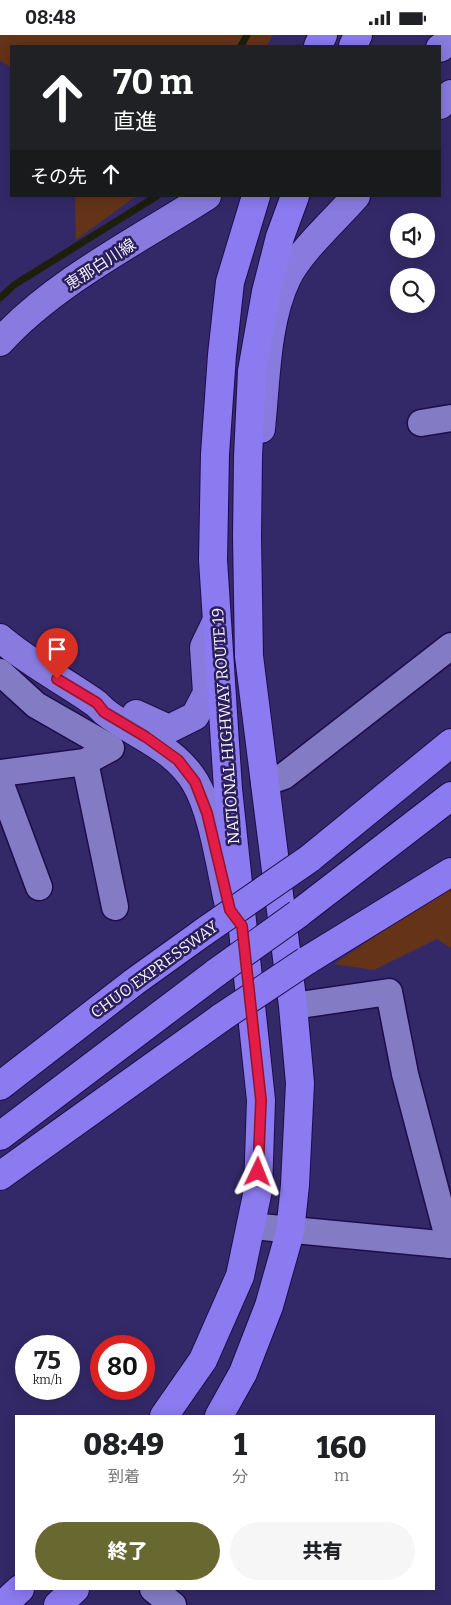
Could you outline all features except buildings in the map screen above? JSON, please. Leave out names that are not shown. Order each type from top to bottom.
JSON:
[{"type":"highway","name":"NATIONAL HIGHWAY ROUTE 19","points":[[165,1415],[203,1361],[240,1276],[252,1226],[258,1190],[261,1100],[228,789],[213,560],[215,454],[222,355],[230,283],[256,197]]},
{"type":"highway","name":"NATIONAL HIGHWAY ROUTE 19","points":[[220,1415],[242,1373],[269,1306],[290,1232],[295,1185],[300,1083],[293,1006],[249,656],[247,537],[252,371],[266,292],[280,237],[295,197]]},
{"type":"highway","name":"CHUO EXPRESSWAY","points":[[0,1086],[134,982],[309,859],[451,743]]},
{"type":"highway","points":[[0,1136],[217,972],[298,914],[451,796]]},
{"type":"highway","points":[[0,1176],[222,1017],[306,961],[451,872]]},
{"type":"highway","points":[[3,1605],[19,1590]]},
{"type":"highway","points":[[58,1605],[74,1590]]},
{"type":"main road","points":[[441,104],[451,93]]},
{"type":"main road","name":"恵那白川線","points":[[0,342],[12,329],[66,285],[205,197]]},
{"type":"main road","points":[[247,537],[270,338],[280,296],[287,277],[298,261],[355,197]]},
{"type":"main road","points":[[97,703],[109,702],[169,729],[195,716],[206,693],[204,647],[216,622]]},
{"type":"main road","points":[[0,638],[44,671],[97,703],[104,712],[146,737],[178,760],[195,782],[207,813],[230,910],[242,926]]},
{"type":"street","points":[[421,423],[451,418]]},
{"type":"street","points":[[264,783],[284,776],[451,646]]},
{"type":"street","points":[[0,671],[36,705],[111,748],[85,762],[0,773]]},
{"type":"street","points":[[85,762],[115,907]]},
{"type":"street","points":[[0,782],[39,887]]},
{"type":"street","points":[[252,1226],[290,1232],[451,1245],[406,1074],[389,992],[293,1006]]},
{"type":"street","points":[[154,1590],[173,1605]]},
{"type":"shaded area","points":[[0,35],[273,35],[268,45],[10,45],[10,66],[0,61]]},
{"type":"shaded area","points":[[75,197],[135,197],[76,240]]},
{"type":"shaded area","points":[[451,885],[451,948],[437,939],[374,970],[334,964]]},
{"type":"waterway","points":[[242,45],[247,35]]},
{"type":"waterway","points":[[0,298],[14,285],[155,197]]},
{"type":"route","points":[[57,679],[97,703],[104,712],[146,737],[178,760],[195,782],[207,813],[230,910],[242,926],[261,1100],[258,1172]]}]
